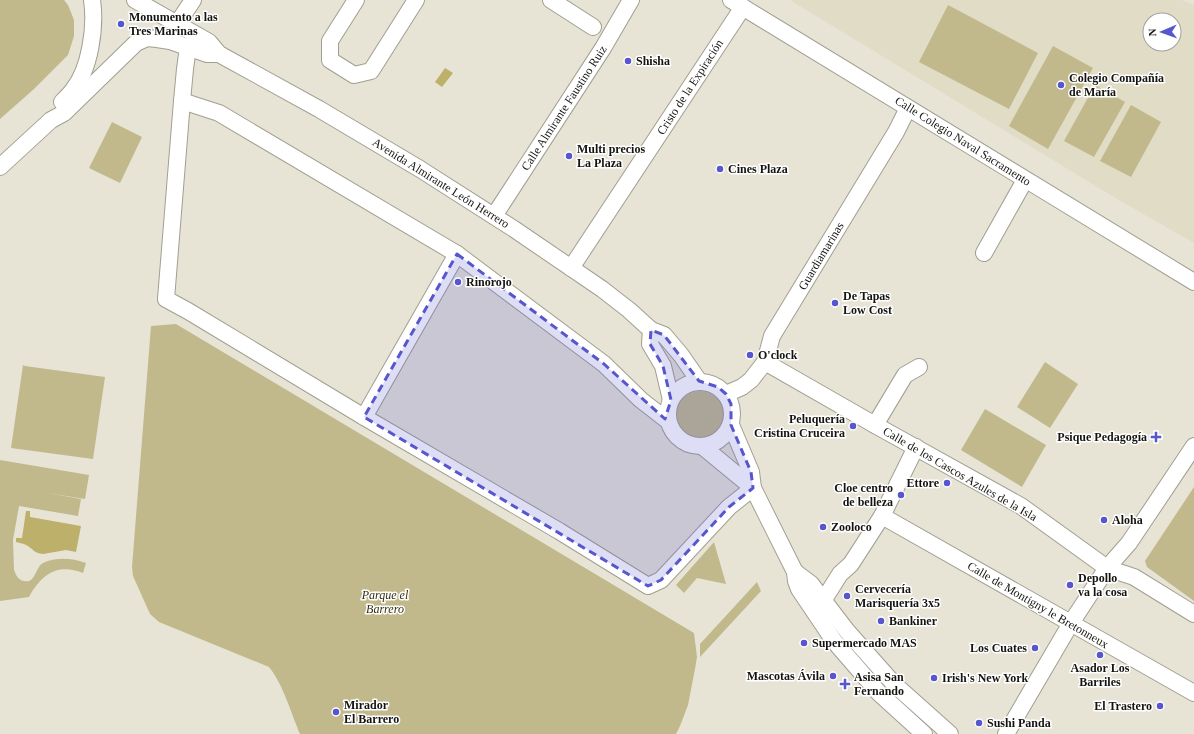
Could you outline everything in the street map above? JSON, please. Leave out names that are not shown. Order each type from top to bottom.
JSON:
[{"type":"street","points":[[0,167],[51,120],[60,105],[78,83],[92,43],[92,0]]},
{"type":"street","name":"Avenida Almirante León Herrero","points":[[135,0],[209,42],[219,54],[319,109],[420,169],[494,216],[571,268],[602,289],[629,310],[651,330],[664,335],[681,355],[699,381]]},
{"type":"street","points":[[177,24],[193,0]]},
{"type":"street","points":[[356,0],[330,41],[330,60],[354,75],[371,71],[416,0]]},
{"type":"street","points":[[551,0],[593,27]]},
{"type":"street","name":"Calle Almirante Faustino Ruiz","points":[[494,216],[603,48],[631,0]]},
{"type":"street","name":"Calle Colegio Naval Sacramento","points":[[737,3],[1194,282]]},
{"type":"street","name":"Cristo de la Expiración","points":[[571,268],[737,3]]},
{"type":"street","name":"Avenida Almirante León Herrero","points":[[51,120],[64,113],[140,40],[147,38],[170,41],[207,54],[219,54]]},
{"type":"street","points":[[188,47],[182,101],[166,299],[478,483],[648,586],[661,580],[729,506],[753,488]]},
{"type":"street","points":[[182,101],[219,113],[457,254],[604,364],[641,400],[668,421]]},
{"type":"street","name":"Guardiamarinas","points":[[726,394],[742,387],[752,380],[765,362],[772,336],[896,132],[908,108]]},
{"type":"street","points":[[984,253],[1025,180]]},
{"type":"street","points":[[364,417],[457,254]]},
{"type":"street","points":[[651,330],[650,344],[663,366],[671,400]]},
{"type":"street","name":"Calle de los Cascos Azules de la Isla","points":[[765,362],[1021,506],[1107,568],[1134,577],[1194,614]]},
{"type":"street","points":[[875,425],[905,375],[919,366]]},
{"type":"street","points":[[699,381],[709,383],[718,387],[726,394],[731,404],[731,425],[720,440],[712,444],[694,446],[685,443],[672,431],[668,421],[668,410],[671,400],[682,386],[699,381]]},
{"type":"street","points":[[731,425],[751,472],[753,488],[795,572],[799,589],[834,641],[879,693],[924,734]]},
{"type":"street","points":[[702,446],[753,488]]},
{"type":"street","points":[[1006,734],[1071,623],[1107,568],[1129,543],[1194,446]]},
{"type":"street","points":[[823,601],[840,574],[851,564],[882,516],[916,447]]},
{"type":"street","name":"Calle de Montigny le Bretonneux","points":[[882,516],[1194,693]]},
{"type":"street","points":[[795,572],[811,584],[847,631],[894,684],[950,734]]},
{"type":"highlighted area","points":[[457,254],[604,364],[665,419],[671,400],[663,366],[650,344],[651,330],[664,335],[699,381],[718,387],[726,394],[731,404],[731,425],[751,472],[753,488],[729,507],[661,580],[648,586],[364,417]]},
{"type":"shaded area","name":"Colegio Compañía de María","points":[[790,0],[1182,0],[1194,5],[1194,243],[1117,199]]},
{"type":"shaded area","points":[[445,68],[453,73],[442,87],[435,82]]},
{"type":"shaded area","points":[[26,511],[30,511],[30,517],[81,526],[76,552],[66,550],[43,554],[35,552],[29,546],[16,542],[16,538],[22,538]]},
{"type":"green space","points":[[0,0],[64,0],[68,5],[74,20],[74,36],[68,55],[34,89],[0,119]]},
{"type":"green space","points":[[948,5],[1038,53],[1009,109],[919,62]]},
{"type":"green space","points":[[1053,46],[1093,68],[1048,149],[1009,126]]},
{"type":"green space","points":[[1095,85],[1125,102],[1094,157],[1064,141]]},
{"type":"green space","points":[[1131,105],[1161,122],[1131,177],[1100,161]]},
{"type":"green space","points":[[112,122],[142,137],[120,183],[89,168]]},
{"type":"green space","name":"Parque el Barrero","points":[[176,324],[694,633],[697,657],[695,669],[688,705],[676,734],[300,734],[283,690],[269,667],[159,622],[150,614],[133,576],[132,567],[151,326]]},
{"type":"green space","points":[[1045,362],[1078,384],[1050,428],[1017,407]]},
{"type":"green space","points":[[23,365],[105,377],[93,459],[11,448]]},
{"type":"green space","points":[[700,391],[709,393],[717,398],[722,406],[724,415],[722,424],[717,432],[709,437],[700,439],[691,437],[683,432],[678,424],[676,415],[678,406],[683,398],[691,393]]},
{"type":"green space","points":[[985,409],[1046,445],[1022,487],[961,450]]},
{"type":"green space","points":[[0,460],[89,475],[85,499],[47,493],[81,499],[78,516],[19,506],[13,540],[14,570],[20,580],[31,580],[40,565],[48,561],[59,559],[70,559],[86,563],[83,573],[74,570],[58,570],[51,573],[39,582],[29,597],[0,601]]},
{"type":"green space","points":[[1194,487],[1194,601],[1147,567],[1145,561]]},
{"type":"green space","points":[[714,542],[726,584],[697,578],[684,593],[676,585]]},
{"type":"green space","points":[[757,582],[761,591],[700,657],[700,644]]},
{"type":"place","name":"Monumento a las Tres Marinas","points":[[121,24]]},
{"type":"place","name":"Shisha","points":[[628,61]]},
{"type":"place","name":"Colegio Compañía de María","points":[[1061,85]]},
{"type":"place","name":"Multi precios La Plaza","points":[[569,156]]},
{"type":"place","name":"Cines Plaza","points":[[720,169]]},
{"type":"place","name":"Rinorojo","points":[[458,282]]},
{"type":"place","name":"De Tapas Low Cost","points":[[835,303]]},
{"type":"place","name":"O'clock","points":[[750,355]]},
{"type":"place","name":"Peluquería Cristina Cruceira","points":[[853,426]]},
{"type":"place","name":"Psique Pedagogía","points":[[1156,437]]},
{"type":"place","name":"Ettore","points":[[947,483]]},
{"type":"place","name":"Cloe centro de belleza","points":[[901,495]]},
{"type":"place","name":"Aloha","points":[[1104,520]]},
{"type":"place","name":"Zooloco","points":[[823,527]]},
{"type":"place","name":"Depollo va la cosa","points":[[1070,585]]},
{"type":"place","name":"Cervecería Marisquería 3x5","points":[[847,596]]},
{"type":"place","name":"Bankiner","points":[[881,621]]},
{"type":"place","name":"Supermercado MAS","points":[[804,643]]},
{"type":"place","name":"Los Cuates","points":[[1035,648]]},
{"type":"place","name":"Asador Los Barriles","points":[[1100,655]]},
{"type":"place","name":"Mascotas Ávila","points":[[833,676]]},
{"type":"place","name":"Irish's New York","points":[[934,678]]},
{"type":"place","name":"Asisa San Fernando","points":[[845,684]]},
{"type":"place","name":"El Trastero","points":[[1160,706]]},
{"type":"place","name":"Mirador El Barrero","points":[[336,712]]},
{"type":"place","name":"Sushi Panda","points":[[979,723]]}]
